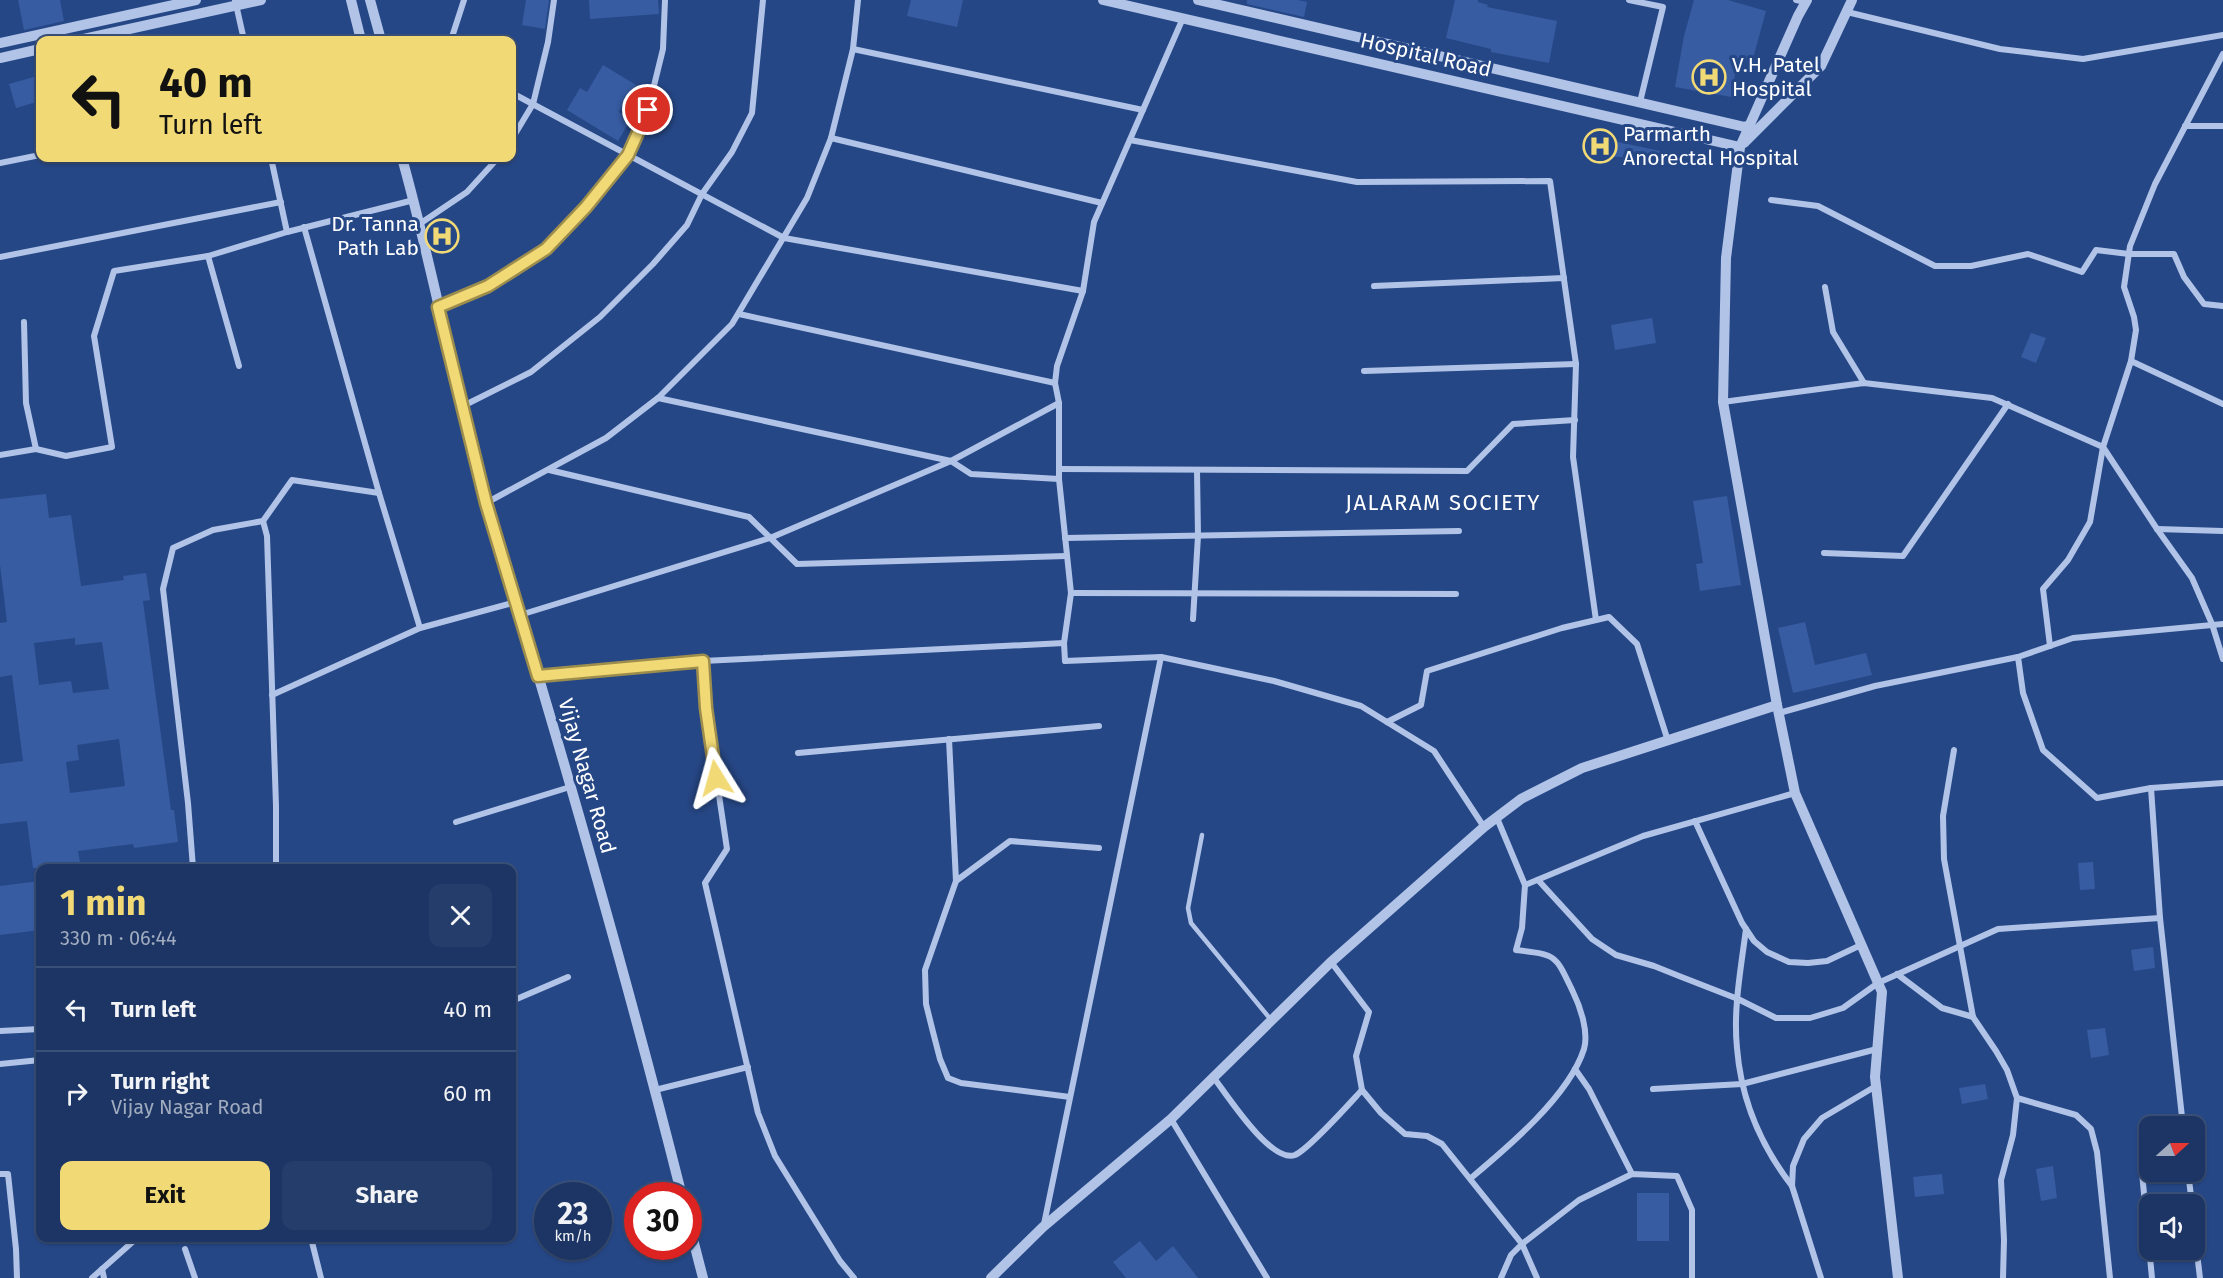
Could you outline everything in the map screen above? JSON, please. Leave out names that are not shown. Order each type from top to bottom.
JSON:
[{"type":"street","points":[[0,44],[196,0]]},
{"type":"street","points":[[96,36],[236,3],[261,0]]},
{"type":"street","points":[[351,0],[360,36]]},
{"type":"street","points":[[370,0],[380,36]]},
{"type":"street","points":[[452,36],[464,0]]},
{"type":"street","points":[[516,132],[532,104],[548,42],[554,0]]},
{"type":"street","points":[[438,307],[488,286],[546,249],[586,207],[628,155],[648,110],[663,49],[665,0]]},
{"type":"street","points":[[463,406],[531,372],[600,317],[653,264],[687,225],[702,194],[732,152],[752,112],[763,0]]},
{"type":"street","points":[[486,503],[606,438],[658,398],[732,324],[807,198],[831,138],[853,49],[858,0]]},
{"type":"street","name":"Hospital Road","points":[[1103,0],[1740,147]]},
{"type":"street","name":"Hospital Road","points":[[1198,0],[1745,126],[1750,125]]},
{"type":"street","points":[[1629,0],[1663,7],[1640,102]]},
{"type":"street","points":[[1740,147],[1821,66],[1852,0]]},
{"type":"street","points":[[1803,1],[1740,147],[1726,258],[1723,402],[1795,793],[1882,992],[1876,1086],[1898,1278]]},
{"type":"street","points":[[236,3],[243,36]]},
{"type":"street","points":[[1846,12],[2000,49],[2083,59],[2223,35]]},
{"type":"street","points":[[1183,18],[1094,222],[1083,291],[1057,366],[1055,383],[1059,404],[1059,479],[1071,593],[1064,643],[1065,661],[1161,657],[1285,684],[1361,706],[1434,751],[1484,827]]},
{"type":"street","points":[[853,49],[1143,110]]},
{"type":"street","points":[[0,58],[36,50]]},
{"type":"street","points":[[2050,646],[2043,589],[2068,560],[2090,522],[2103,447],[2131,361],[2136,330],[2124,287],[2130,246],[2155,184],[2223,54]]},
{"type":"street","points":[[516,95],[784,238],[1083,291]]},
{"type":"street","points":[[2185,126],[2223,126]]},
{"type":"street","points":[[831,138],[1102,203]]},
{"type":"street","points":[[1130,140],[1357,183],[1550,181],[1576,364],[1574,458],[1596,620]]},
{"type":"street","points":[[0,163],[36,156]]},
{"type":"street","points":[[272,162],[287,232]]},
{"type":"street","name":"Vijay Nagar Road","points":[[403,162],[421,223],[438,307],[486,503],[570,787],[678,1182]]},
{"type":"street","points":[[421,223],[466,192],[494,162]]},
{"type":"street","points":[[0,455],[36,449],[66,456],[112,447],[94,336],[114,272],[208,256],[304,227],[414,200]]},
{"type":"street","points":[[1771,200],[1818,206],[1935,266],[1971,266],[2028,254],[2082,272],[2096,250],[2129,254],[2174,254],[2184,277],[2204,304],[2223,306]]},
{"type":"street","points":[[0,257],[281,202]]},
{"type":"street","points":[[304,227],[379,493],[420,628]]},
{"type":"street","points":[[208,256],[239,366]]},
{"type":"street","points":[[1374,286],[1564,278]]},
{"type":"street","points":[[1826,287],[1833,332],[1864,383]]},
{"type":"street","points":[[739,314],[1055,383]]},
{"type":"street","points":[[24,322],[26,403],[36,449]]},
{"type":"street","points":[[2131,361],[2223,404]]},
{"type":"street","points":[[1364,371],[1576,364]]},
{"type":"street","points":[[1723,402],[1864,383],[1992,398],[2103,447],[2192,578],[2212,624],[2223,659]]},
{"type":"street","points":[[658,398],[951,461],[971,474],[1059,479]]},
{"type":"street","points":[[520,615],[770,538],[951,461],[1059,404]]},
{"type":"street","points":[[1824,553],[1903,556],[2008,404]]},
{"type":"street","points":[[1059,469],[1467,471],[1513,424],[1575,420]]},
{"type":"street","points":[[548,470],[749,517],[797,564],[1066,556]]},
{"type":"street","points":[[1193,619],[1198,536],[1197,470]]},
{"type":"street","points":[[193,864],[188,803],[163,588],[173,548],[213,530],[263,521],[292,480],[379,493]]},
{"type":"street","points":[[263,521],[267,536],[276,864]]},
{"type":"street","points":[[2157,529],[2223,531]]},
{"type":"street","points":[[1065,538],[1459,531]]},
{"type":"street","points":[[1071,593],[1456,594]]},
{"type":"street","points":[[272,695],[420,628],[516,602]]},
{"type":"street","points":[[1387,722],[1421,705],[1427,671],[1562,628],[1609,617],[1637,645],[1668,742]]},
{"type":"street","points":[[991,1278],[1043,1227],[1171,1119],[1330,962],[1484,827],[1521,799],[1582,768],[1778,709],[2018,657],[2073,638],[2223,624]]},
{"type":"street","points":[[538,676],[703,661],[1064,643]]},
{"type":"street","points":[[1043,1227],[1161,657]]},
{"type":"street","points":[[2018,657],[2023,693],[2043,750],[2097,798],[2151,788],[2223,783]]},
{"type":"street","points":[[703,661],[706,708],[727,849],[705,883],[758,1113],[775,1156],[840,1261],[854,1278]]},
{"type":"street","points":[[798,753],[1099,726]]},
{"type":"street","points":[[949,739],[956,881],[925,970],[928,1013],[940,1059],[948,1078],[961,1083],[1070,1097]]},
{"type":"street","points":[[1954,750],[1943,816],[1944,859],[1973,1017],[2002,1061],[2017,1098],[2013,1135],[2001,1180],[2003,1278]]},
{"type":"street","points":[[456,822],[570,787]]},
{"type":"street","points":[[2151,788],[2160,918],[2182,1116]]},
{"type":"street","points":[[1525,885],[1643,836],[1795,793]]},
{"type":"street","points":[[1471,1178],[1523,1134],[1570,1077],[1585,1047],[1582,1011],[1560,964],[1548,954],[1516,950],[1522,928],[1525,885],[1497,818]]},
{"type":"street","points":[[1695,821],[1746,929],[1754,941],[1767,952],[1789,962],[1808,963],[1827,961],[1862,945]]},
{"type":"street","points":[[956,881],[1010,841],[1099,848]]},
{"type":"street","points":[[1538,880],[1592,939],[1616,955],[1654,966],[1738,999],[1776,1018],[1810,1018],[1843,1008],[1878,983],[1998,929],[2160,918]]},
{"type":"street","points":[[1746,929],[1738,999],[1736,1046],[1742,1084],[1755,1123],[1766,1146],[1792,1186],[1821,1278]]},
{"type":"street","points":[[1330,962],[1369,1012],[1356,1056],[1362,1090],[1405,1134],[1427,1136],[1442,1144],[1522,1244],[1538,1278]]},
{"type":"street","points":[[1897,974],[1942,1008],[1973,1017]]},
{"type":"street","points":[[516,998],[568,977]]},
{"type":"street","points":[[0,1031],[36,1029]]},
{"type":"street","points":[[1653,1089],[1742,1084],[1877,1049]]},
{"type":"street","points":[[0,1064],[36,1060]]},
{"type":"street","points":[[655,1090],[748,1067]]},
{"type":"street","points":[[1575,1069],[1589,1089],[1632,1174]]},
{"type":"street","points":[[1214,1078],[1267,1146],[1286,1156],[1295,1155],[1310,1143],[1362,1090]]},
{"type":"street","points":[[1792,1186],[1793,1166],[1804,1139],[1822,1118],[1876,1086]]},
{"type":"street","points":[[2017,1098],[2076,1115],[2091,1129],[2097,1152],[2110,1278]]},
{"type":"street","points":[[1171,1119],[1268,1278]]},
{"type":"street","points":[[0,1174],[8,1174],[17,1278]]},
{"type":"street","points":[[1501,1278],[1511,1256],[1522,1244],[1579,1200],[1632,1174],[1677,1176],[1692,1209],[1692,1278]]},
{"type":"street","points":[[2143,1182],[2152,1278]]},
{"type":"street","points":[[92,1278],[132,1242]]},
{"type":"street","points":[[312,1242],[321,1278]]},
{"type":"street","points":[[185,1249],[195,1278]]},
{"type":"street","points":[[698,1260],[703,1278]]},
{"type":"street","points":[[2198,1260],[2200,1278]]},
{"type":"street","points":[[102,1269],[104,1278]]},
{"type":"lane","points":[[1202,835],[1188,908],[1191,923],[1272,1021]]},
{"type":"building","points":[[18,0],[60,0],[64,21],[24,30]]},
{"type":"building","points":[[526,0],[549,0],[545,29],[522,25]]},
{"type":"building","points":[[589,0],[658,0],[659,14],[590,19]]},
{"type":"building","points":[[911,0],[963,0],[957,27],[907,16]]},
{"type":"building","points":[[1247,0],[1307,2],[1304,17],[1247,4]]},
{"type":"building","points":[[1455,0],[1478,0],[1488,5],[1487,7],[1557,21],[1549,63],[1491,52],[1491,49],[1446,38]]},
{"type":"building","points":[[1694,0],[1728,0],[1766,11],[1752,62],[1738,58],[1731,97],[1675,87],[1684,36]]},
{"type":"building","points":[[603,65],[636,85],[619,112],[631,119],[618,141],[567,110],[580,88],[587,92]]},
{"type":"building","points":[[34,77],[36,102],[16,108],[9,84]]},
{"type":"building","points":[[1591,136],[1660,151],[1659,158],[1585,156]]},
{"type":"building","points":[[1652,318],[1656,343],[1615,350],[1611,325]]},
{"type":"building","points":[[2031,333],[2046,338],[2036,363],[2021,357]]},
{"type":"building","points":[[46,494],[49,518],[71,515],[81,586],[124,580],[123,576],[146,573],[150,600],[143,601],[171,810],[174,810],[178,842],[134,848],[133,844],[78,851],[80,864],[36,864],[36,868],[33,868],[27,821],[0,824],[0,764],[23,761],[12,675],[0,677],[0,623],[7,622],[0,565],[0,499]],"holes":[[[75,638],[75,645],[102,642],[109,689],[73,693],[71,681],[39,685],[34,643]],[[119,739],[125,786],[70,793],[66,762],[79,760],[77,745]]]},
{"type":"building","points":[[1727,496],[1741,585],[1700,591],[1696,564],[1703,563],[1693,501]]},
{"type":"building","points":[[1805,622],[1815,665],[1866,653],[1872,675],[1793,693],[1778,628]]},
{"type":"building","points":[[2093,862],[2095,889],[2080,890],[2078,863]]},
{"type":"building","points":[[36,882],[36,930],[0,935],[0,886]]},
{"type":"building","points":[[2153,947],[2155,968],[2134,971],[2131,950]]},
{"type":"building","points":[[2105,1028],[2109,1055],[2091,1058],[2087,1030]]},
{"type":"building","points":[[1985,1084],[1988,1099],[1962,1104],[1959,1088]]},
{"type":"building","points":[[2053,1166],[2057,1198],[2041,1201],[2036,1169]]},
{"type":"building","points":[[1942,1174],[1944,1194],[1915,1197],[1913,1177]]},
{"type":"building","points":[[1637,1193],[1669,1193],[1669,1241],[1637,1241]]},
{"type":"building","points":[[1140,1241],[1156,1261],[1173,1246],[1198,1278],[1126,1278],[1113,1262]]},
{"type":"place","name":"V.H. Patel Hospital","points":[[1709,77]]},
{"type":"place","name":"Parmarth Anorectal Hospital","points":[[1600,146]]},
{"type":"place","name":"Dr. Tanna Path Lab","points":[[442,236]]},
{"type":"district","name":"JALARAM SOCIETY","points":[[1443,502]]},
{"type":"route","points":[[648,110],[628,155],[586,207],[546,249],[488,286],[438,307],[486,503],[538,676],[703,661],[706,708],[716,778]]}]
